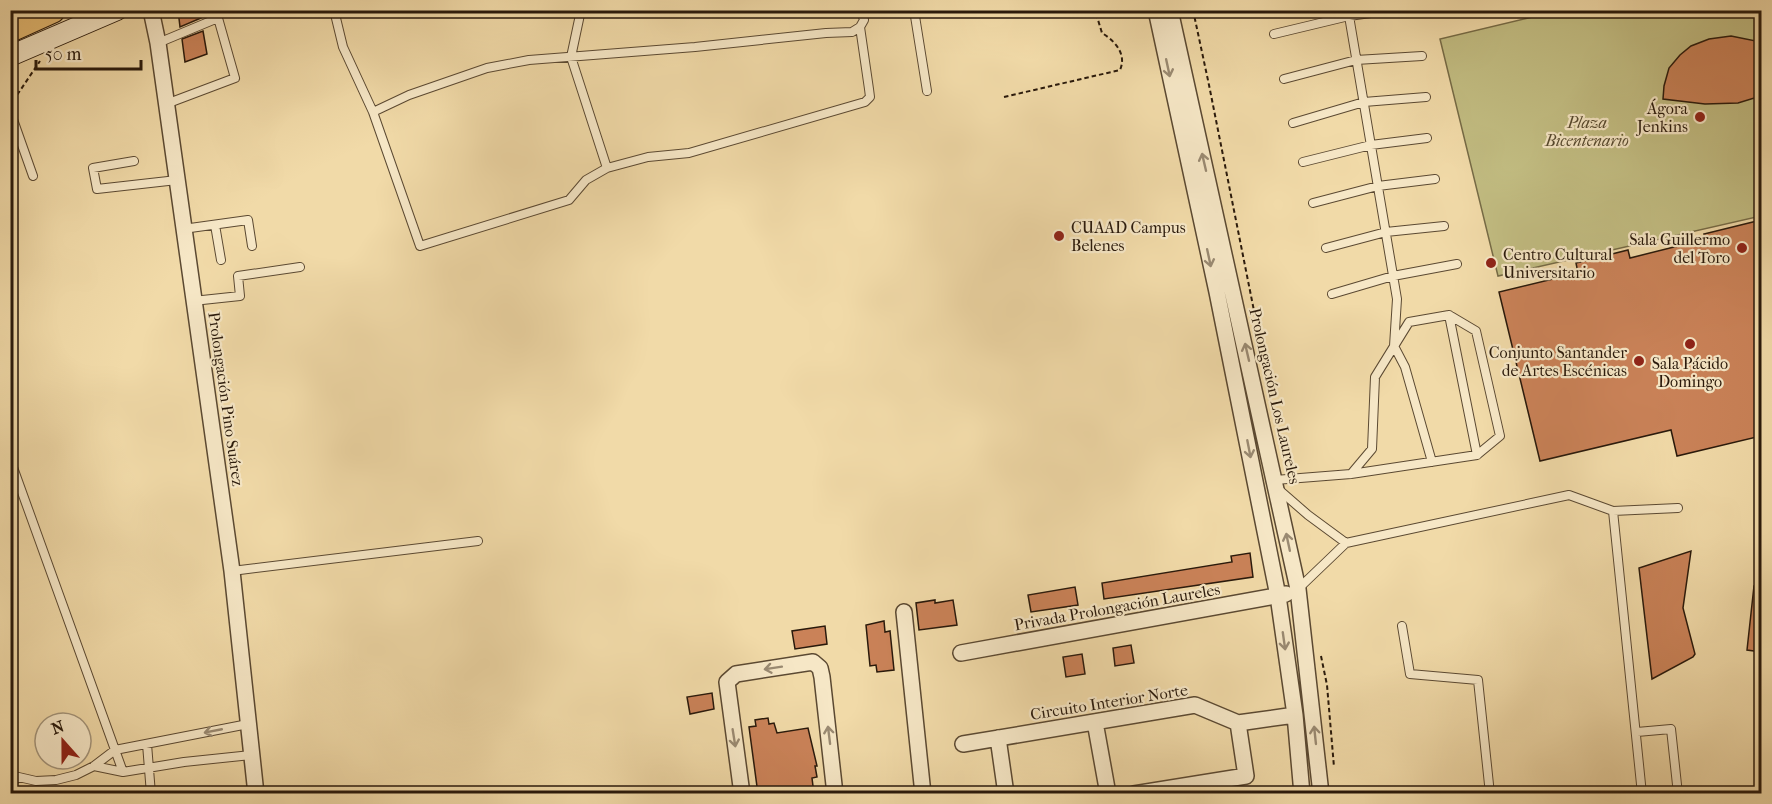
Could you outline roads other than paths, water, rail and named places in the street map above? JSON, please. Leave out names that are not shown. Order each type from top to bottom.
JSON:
[{"type":"highway","points":[[10,28],[52,10]]},
{"type":"main road","points":[[10,56],[117,10]]},
{"type":"street","name":"Prolongación Pino Suárez","points":[[151,10],[158,43],[232,571],[256,794]]},
{"type":"street","name":"Prolongación Los Laureles","points":[[1156,10],[1278,597],[1302,794]]},
{"type":"street","name":"Prolongación Los Laureles","points":[[1170,10],[1298,590],[1321,794]]},
{"type":"street","points":[[1216,292],[1232,288]]},
{"type":"street","name":"Privada Prolongación Laureles","points":[[961,653],[1278,597],[1298,590]]},
{"type":"street","points":[[904,612],[923,794]]},
{"type":"street","points":[[742,794],[727,682],[736,674],[813,662],[820,668],[822,676],[836,794]]},
{"type":"street","name":"Circuito Interior Norte","points":[[963,744],[1195,705],[1238,723]]},
{"type":"street","points":[[1134,794],[1246,776],[1238,723],[1294,715]]},
{"type":"street","points":[[1095,722],[1108,794]]},
{"type":"street","points":[[998,738],[1006,794]]},
{"type":"lane","points":[[334,10],[343,47],[373,112],[420,246],[569,200],[586,180],[607,168],[648,157],[689,153],[865,102],[870,97],[860,27]]},
{"type":"lane","points":[[581,10],[571,57],[607,168]]},
{"type":"lane","points":[[373,112],[409,95],[487,68],[529,60],[852,32],[860,27],[864,20],[861,10]]},
{"type":"lane","points":[[914,10],[927,91]]},
{"type":"lane","points":[[1274,34],[1349,16],[1392,10]]},
{"type":"lane","points":[[158,43],[217,14],[235,78],[166,104]]},
{"type":"lane","points":[[1349,16],[1397,299],[1394,346],[1405,367],[1432,462]]},
{"type":"lane","points":[[1284,80],[1356,60],[1422,56]]},
{"type":"lane","points":[[1293,123],[1364,102],[1426,97]]},
{"type":"lane","points":[[10,111],[33,176]]},
{"type":"lane","points":[[1303,162],[1371,145],[1427,138]]},
{"type":"lane","points":[[134,160],[93,168],[97,189],[177,180]]},
{"type":"lane","points":[[1313,203],[1378,186],[1435,179]]},
{"type":"lane","points":[[183,229],[248,220],[252,246]]},
{"type":"lane","points":[[215,225],[220,260]]},
{"type":"lane","points":[[1326,248],[1386,232],[1444,226]]},
{"type":"lane","points":[[1332,294],[1393,276],[1457,264]]},
{"type":"lane","points":[[193,301],[240,296],[238,276],[300,267]]},
{"type":"lane","points":[[1449,315],[1477,455]]},
{"type":"lane","points":[[1276,484],[1351,474],[1477,455],[1500,436],[1476,331],[1449,315],[1409,322],[1375,376],[1372,449],[1351,474]]},
{"type":"lane","points":[[10,459],[123,772]]},
{"type":"lane","points":[[1276,484],[1308,515],[1346,543]]},
{"type":"lane","points":[[1298,590],[1346,543],[1569,495],[1613,511],[1678,508]]},
{"type":"lane","points":[[1613,511],[1642,794]]},
{"type":"lane","points":[[232,571],[478,542]]},
{"type":"lane","points":[[1402,626],[1410,674],[1478,680],[1490,794]]},
{"type":"lane","points":[[10,787],[13,777],[36,781],[56,780],[76,775],[94,766],[115,750],[248,724]]},
{"type":"lane","points":[[1636,732],[1671,729],[1678,794]]},
{"type":"lane","points":[[147,744],[152,794]]},
{"type":"lane","points":[[94,766],[123,772],[251,755]]},
{"type":"place","name":"Ágora Jenkins","points":[[1700,117]]},
{"type":"place","name":"CUAAD Campus Belenes","points":[[1059,236]]},
{"type":"place","name":"Sala Guillermo del Toro","points":[[1742,248]]},
{"type":"place","name":"Centro Cultural Universitario","points":[[1491,263]]},
{"type":"place","name":"Sala Pácido Domingo","points":[[1690,344]]},
{"type":"place","name":"Conjunto Santander de Artes Escénicas","points":[[1639,361]]},
{"type":"park label","name":"Plaza Bicentenario","points":[[1587,131]]}]
